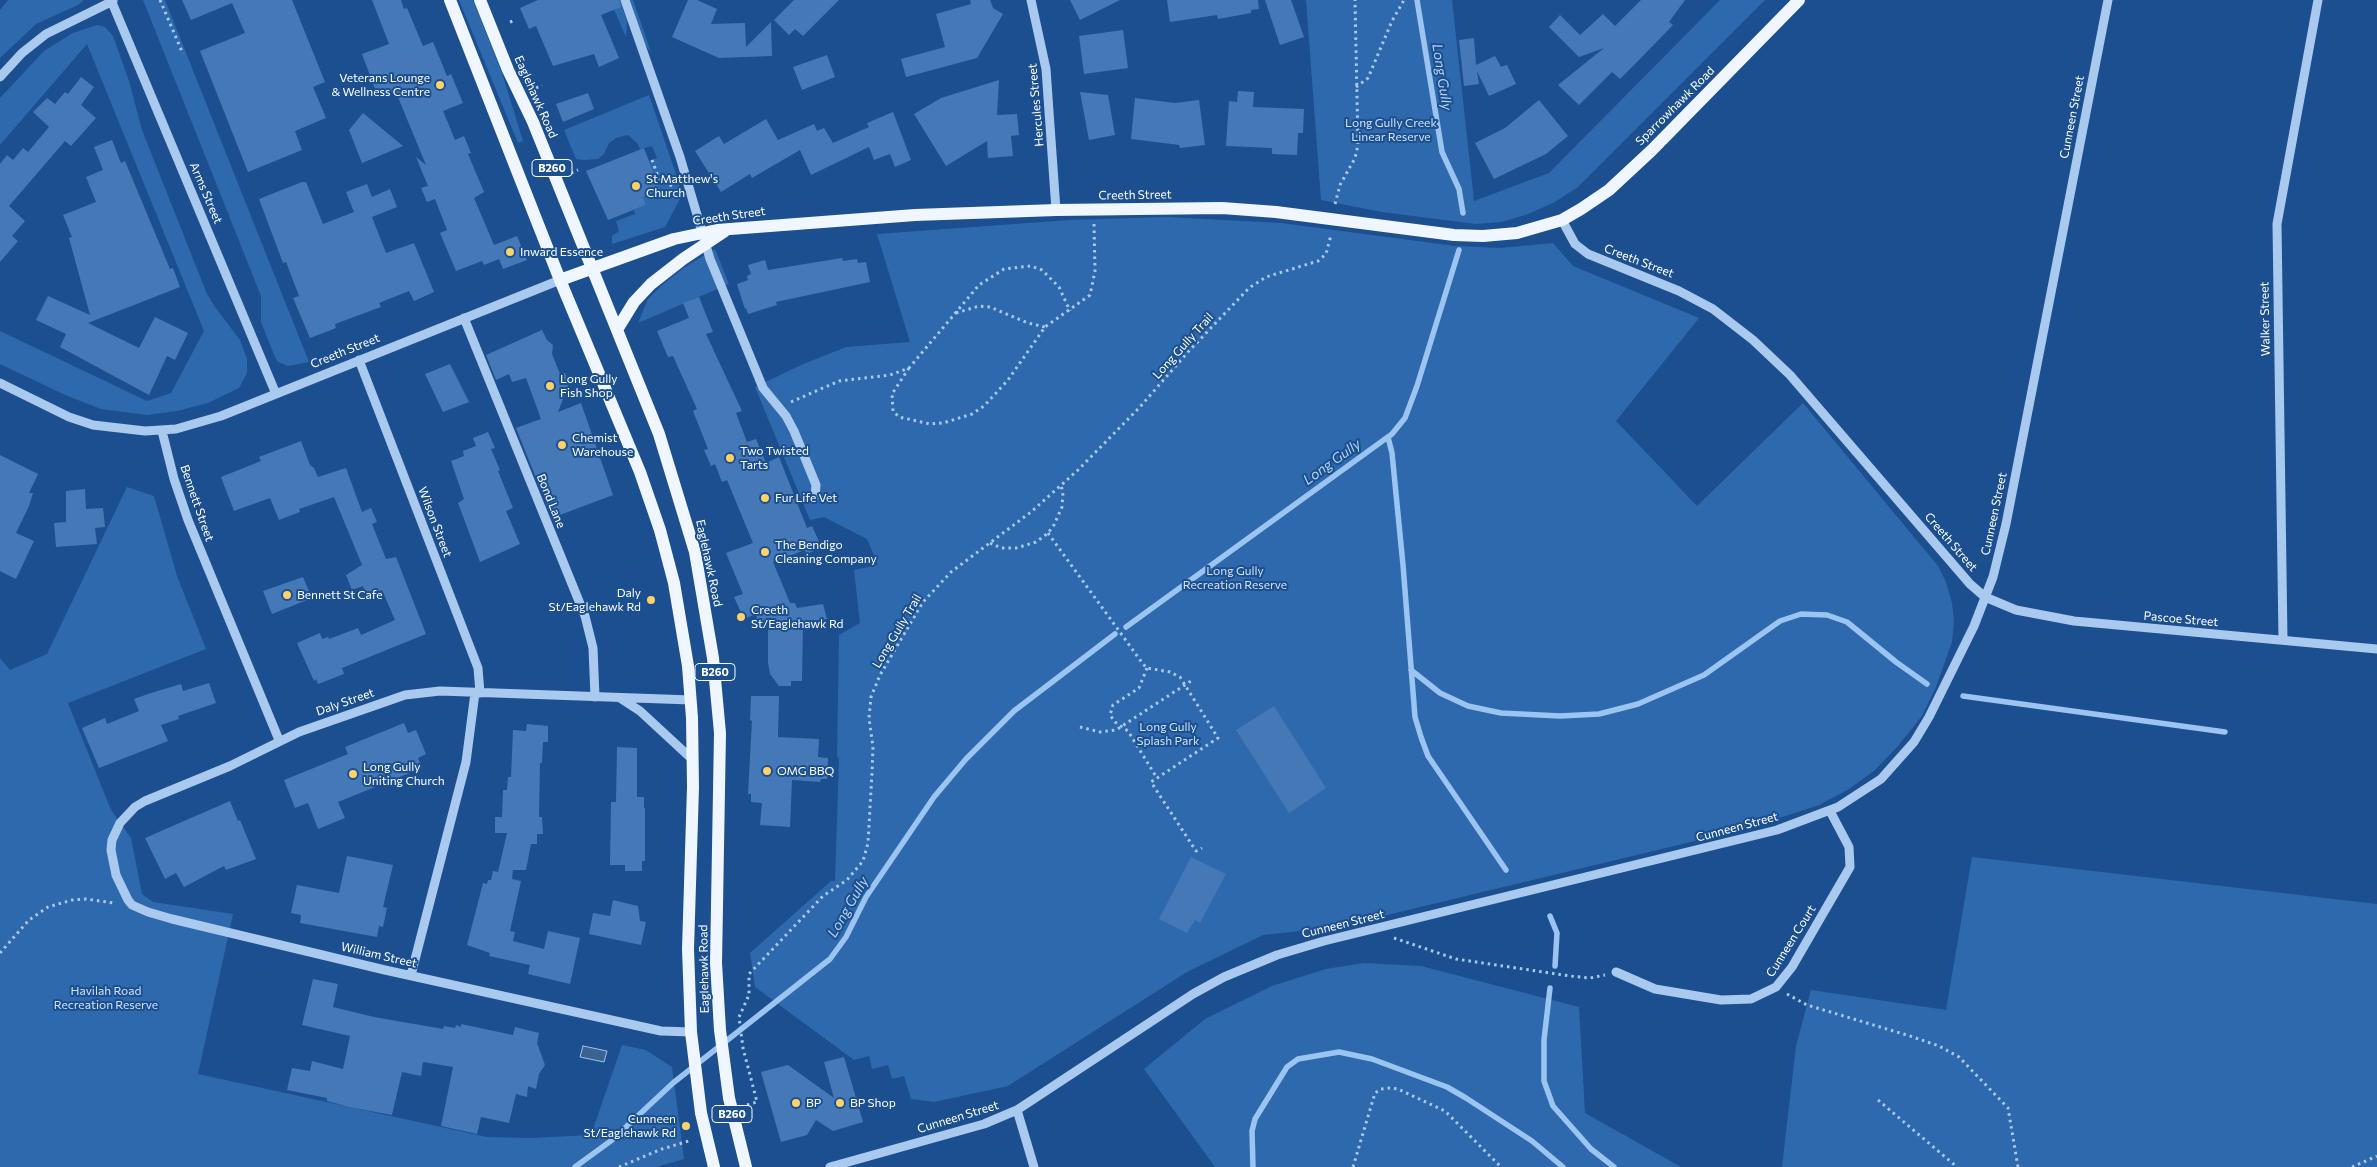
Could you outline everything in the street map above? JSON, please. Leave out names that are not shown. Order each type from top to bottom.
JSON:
[{"type":"main road","name":"Eaglehawk Road","points":[[450,0],[560,280],[640,472],[660,530],[680,612],[691,700],[693,760],[688,949],[692,1052],[696,1082],[714,1167]]},
{"type":"main road","name":"Eaglehawk Road","points":[[480,0],[508,70],[534,122],[668,457],[686,516],[702,586],[713,658],[720,733],[716,939],[720,1030],[730,1104],[746,1167]]},
{"type":"main road","name":"Sparrowhawk Road","points":[[1562,220],[1595,200],[1626,175],[1799,0]]},
{"type":"main road","name":"Creeth Street","points":[[560,280],[668,241],[704,238],[729,229],[888,217],[1093,209],[1222,208],[1276,212],[1389,228],[1483,236],[1517,233],[1562,220]]},
{"type":"main road","points":[[618,328],[634,302],[704,238]]},
{"type":"street","points":[[0,77],[22,53],[46,34],[113,0]]},
{"type":"street","name":"Arms Street","points":[[113,0],[276,394]]},
{"type":"street","points":[[624,0],[664,109],[704,238],[760,382],[794,431],[816,485],[816,496]]},
{"type":"street","name":"Hercules Street","points":[[1031,0],[1046,69],[1056,210]]},
{"type":"street","name":"Cunneen Street","points":[[830,1167],[984,1124],[1017,1110],[1193,994],[1224,977],[1289,950],[1777,830],[1830,811],[1854,798],[1881,779],[1914,742],[1948,680],[1985,597],[2006,524],[2108,0]]},
{"type":"street","name":"Walker Street","points":[[2283,640],[2277,224],[2318,0]]},
{"type":"street","name":"Creeth Street","points":[[1562,220],[1575,244],[1588,254],[1679,291],[1713,309],[1753,340],[1790,375],[1963,576],[1985,597]]},
{"type":"street","name":"Creeth Street","points":[[162,431],[206,421],[560,280]]},
{"type":"street","name":"Bond Lane","points":[[464,318],[585,616],[593,648],[594,697]]},
{"type":"street","name":"Wilson Street","points":[[359,360],[478,668],[478,693],[466,762],[411,975]]},
{"type":"street","points":[[0,383],[70,417],[93,425],[127,430],[162,431]]},
{"type":"street","name":"Bennett Street","points":[[162,431],[174,479],[188,520],[279,740]]},
{"type":"street","name":"Pascoe Street","points":[[1985,597],[2016,610],[2074,621],[2377,649]]},
{"type":"street","name":"Daly Street","points":[[132,905],[125,896],[112,861],[112,840],[120,823],[140,804],[230,766],[279,740],[320,724],[405,695],[440,691],[691,700]]},
{"type":"street","points":[[620,698],[640,711],[693,760]]},
{"type":"street","name":"Cunneen Court","points":[[1616,972],[1655,989],[1722,1000],[1751,999],[1776,987],[1792,967],[1850,866],[1849,847],[1830,811]]},
{"type":"street","name":"William Street","points":[[132,905],[206,929],[661,1030],[691,1032]]},
{"type":"street","points":[[1017,1110],[1034,1167]]},
{"type":"path","points":[[160,0],[184,54]]},
{"type":"path","points":[[1335,208],[1342,180],[1353,164],[1357,153],[1356,0]]},
{"type":"path","points":[[1356,87],[1368,78],[1392,21],[1404,0]]},
{"type":"path","points":[[510,22],[516,20]]},
{"type":"path","points":[[536,88],[542,86]]},
{"type":"path","points":[[652,160],[661,180],[691,194]]},
{"type":"path","points":[[571,173],[578,170]]},
{"type":"path","points":[[1070,311],[1067,300],[1051,277],[1042,270],[1031,266],[1004,269],[993,275],[978,285],[909,368],[892,394],[893,411],[899,418],[930,424],[959,419],[972,414],[997,394],[1045,327],[1070,311],[1085,300],[1093,289],[1095,272],[1093,209]]},
{"type":"path","name":"Long Gully Trail","points":[[746,1105],[757,1102],[742,1044],[739,1014],[748,998],[748,976],[751,970],[824,896],[847,880],[863,861],[868,843],[873,764],[870,705],[876,683],[918,609],[935,586],[1061,486],[1139,408],[1188,352],[1249,288],[1266,277],[1312,264],[1322,258],[1328,249],[1332,231]]},
{"type":"path","points":[[955,313],[979,306],[990,306],[1028,323],[1045,327]]},
{"type":"path","points":[[779,408],[839,381],[890,375],[909,368]]},
{"type":"path","points":[[990,543],[1001,548],[1016,548],[1036,542],[1048,533],[1054,525],[1062,506],[1063,492],[1061,486]]},
{"type":"path","points":[[1048,533],[1147,668],[1175,674],[1185,685],[1218,738],[1151,782],[1196,852],[1202,848]]},
{"type":"path","points":[[1147,668],[1139,688],[1111,708],[1112,718],[1128,731],[1156,778]]},
{"type":"path","points":[[1080,727],[1100,732],[1122,726],[1191,681]]},
{"type":"path","points":[[0,953],[29,920],[59,903],[86,899],[132,905]]},
{"type":"path","points":[[1379,928],[1403,943],[1456,959],[1570,976],[1596,977],[1616,972]]},
{"type":"path","points":[[1776,987],[1807,1005],[1910,1036],[1939,1046],[1959,1057],[2008,1108],[2018,1167]]},
{"type":"path","points":[[1353,1167],[1375,1094],[1381,1089],[1390,1088],[1406,1092],[1445,1111],[1501,1167]]},
{"type":"path","points":[[1878,1100],[1957,1167]]},
{"type":"path","points":[[619,1167],[685,1142]]},
{"type":"path","points":[[2352,1167],[2377,1156]]},
{"type":"green space","points":[[8,0],[84,0],[78,5],[36,24],[0,58],[0,10]]},
{"type":"green space","points":[[143,0],[165,0],[309,362],[288,366],[278,362],[275,357],[261,322],[261,296]]},
{"type":"green space","points":[[459,0],[473,0],[502,73],[523,141],[518,143]]},
{"type":"green space","points":[[610,0],[620,0],[627,21],[626,37]]},
{"type":"green space","points":[[630,0],[633,0],[651,52],[645,45]]},
{"type":"green space","name":"Long Gully Creek Linear Reserve","points":[[1306,0],[1452,0],[1474,201],[1549,173],[1720,0],[1765,0],[1578,187],[1553,203],[1528,214],[1502,222],[1476,224],[1382,212],[1321,200]]},
{"type":"green space","points":[[97,25],[105,27],[113,36],[129,81],[142,130],[207,294],[240,340],[247,359],[247,373],[239,388],[208,403],[177,411],[147,415],[101,409],[65,395],[0,364],[0,331],[147,401],[171,393],[204,331],[87,44],[0,145],[0,98],[44,51],[73,33]]},
{"type":"green space","points":[[649,95],[679,183],[681,197],[665,227],[612,244],[612,236],[619,231],[616,221],[635,214],[634,210],[646,205],[643,197],[660,191],[649,161],[657,158],[652,146],[640,149],[638,144],[628,135],[616,138],[609,143],[604,154],[598,159],[576,159],[564,130]]},
{"type":"green space","name":"Long Gully Recreation Reserve","points":[[1166,217],[1281,223],[1455,246],[1501,248],[1553,243],[1573,266],[1699,318],[1616,421],[1697,506],[1803,403],[1938,566],[1946,582],[1952,603],[1954,621],[1952,642],[1936,687],[1922,716],[1898,746],[1875,770],[1849,789],[1819,805],[1749,828],[1337,927],[1263,935],[1187,972],[1008,1086],[934,1102],[911,1099],[904,1076],[892,1079],[888,1065],[872,1069],[869,1056],[854,1060],[755,987],[750,953],[831,881],[835,881],[839,758],[837,757],[839,635],[860,623],[854,570],[878,565],[867,539],[824,517],[810,520],[755,387],[801,365],[846,347],[910,342],[877,234],[1070,220]]},
{"type":"green space","points":[[715,249],[729,284],[638,323],[648,299],[661,286],[685,267]]},
{"type":"green space","name":"Havilah Road Recreation Reserve","points":[[127,487],[154,496],[177,576],[206,649],[68,703],[111,810],[131,838],[142,894],[153,902],[233,914],[198,1074],[487,1137],[532,1138],[591,1135],[622,1045],[646,1050],[672,1067],[684,1159],[656,1167],[0,1167],[0,658],[10,670],[47,654]]},
{"type":"green space","points":[[1972,857],[2377,904],[2377,1167],[1782,1167],[1796,1046],[1811,990],[1946,1010]]},
{"type":"green space","points":[[1364,963],[1421,966],[1579,1007],[1585,1113],[1681,1167],[1215,1167],[1144,1069],[1205,1019],[1272,986],[1326,969]]},
{"type":"shaded area","points":[[583,1046],[607,1051],[604,1062],[580,1057]]},
{"type":"building","points":[[182,0],[292,0],[325,82],[313,87],[326,118],[295,131],[302,150],[248,172],[200,51],[245,33],[232,3],[191,20]]},
{"type":"building","points":[[372,0],[401,0],[404,9],[407,8],[423,46],[433,42],[447,76],[451,74],[463,103],[443,111],[455,140],[464,136],[471,153],[468,154],[484,192],[474,198],[494,245],[517,236],[527,260],[503,269],[499,259],[484,265],[482,261],[456,271],[440,233],[447,230],[435,199],[427,202],[421,188],[428,186],[416,157],[426,165],[395,90],[378,97],[362,54],[389,44]]},
{"type":"building","points":[[538,0],[619,0],[621,7],[601,15],[619,58],[599,67],[594,54],[553,66],[536,26],[529,29],[520,8]]},
{"type":"building","points":[[688,0],[697,0],[717,9],[711,24],[745,23],[746,47],[771,22],[772,56],[719,58],[672,37]]},
{"type":"building","points":[[794,0],[839,0],[803,36],[795,29],[789,35],[774,20]]},
{"type":"building","points":[[970,0],[990,0],[993,8],[1003,14],[977,58],[906,77],[901,59],[945,47],[936,14],[971,4]]},
{"type":"building","points":[[1070,0],[1120,0],[1080,20]]},
{"type":"building","points":[[1167,0],[1258,0],[1259,9],[1251,10],[1251,13],[1218,19],[1217,15],[1170,22]]},
{"type":"building","points":[[1265,0],[1291,0],[1304,37],[1280,45]]},
{"type":"building","points":[[1641,0],[1685,0],[1669,22],[1673,25],[1620,79],[1612,72],[1579,105],[1558,85],[1604,48],[1579,57],[1549,27],[1560,15],[1580,35],[1603,14],[1615,26]]},
{"type":"building","points":[[1123,30],[1128,68],[1084,74],[1079,36]]},
{"type":"building","points":[[1474,38],[1476,65],[1495,56],[1501,67],[1507,65],[1516,84],[1489,96],[1477,71],[1479,84],[1464,86],[1459,40]]},
{"type":"building","points":[[827,55],[835,77],[802,90],[793,67]]},
{"type":"building","points":[[81,77],[94,87],[81,105],[96,118],[71,146],[65,141],[9,206],[25,221],[12,236],[18,241],[0,262],[0,164],[7,155],[13,160],[23,148],[28,152],[49,127],[33,112],[47,98],[55,104],[65,92],[68,94]]},
{"type":"building","points":[[999,80],[997,115],[1017,114],[1019,135],[1011,136],[1013,156],[988,158],[987,141],[946,166],[914,114],[941,98]]},
{"type":"building","points":[[1238,91],[1254,92],[1253,107],[1304,109],[1303,133],[1298,133],[1297,155],[1272,154],[1272,148],[1226,146],[1229,101],[1237,102]]},
{"type":"building","points":[[1080,92],[1108,95],[1115,135],[1089,140]]},
{"type":"building","points":[[588,93],[594,109],[563,122],[556,104]]},
{"type":"building","points":[[1135,98],[1175,103],[1199,100],[1205,145],[1180,148],[1179,145],[1131,139]]},
{"type":"building","points":[[1539,100],[1568,136],[1546,154],[1494,179],[1475,143],[1505,128]]},
{"type":"building","points":[[893,112],[911,160],[895,167],[890,154],[874,160],[869,147],[811,175],[800,150],[752,178],[750,174],[721,192],[695,151],[719,136],[724,144],[766,119],[778,140],[814,124],[817,131],[824,128],[833,143],[869,127],[867,123]]},
{"type":"building","points":[[363,113],[403,146],[362,163],[349,130]]},
{"type":"building","points":[[112,140],[121,163],[125,161],[170,269],[173,268],[180,287],[88,323],[139,348],[155,317],[188,333],[175,360],[167,356],[149,395],[60,347],[66,334],[36,320],[48,296],[90,315],[69,238],[72,237],[63,215],[96,202],[86,177],[103,170],[94,147]]},
{"type":"building","name":"St Matthew's Church","points":[[644,148],[660,191],[643,197],[646,205],[608,220],[586,171]]},
{"type":"building","points":[[306,182],[323,224],[354,212],[346,192],[367,184],[372,197],[390,189],[397,207],[372,217],[386,253],[414,243],[434,292],[414,301],[409,291],[379,303],[381,307],[335,324],[336,328],[310,338],[293,298],[299,296],[286,262],[283,263],[259,199]]},
{"type":"building","points":[[842,258],[843,261],[857,259],[858,263],[866,262],[870,282],[776,302],[777,305],[748,314],[745,309],[737,284],[748,280],[747,276],[751,274],[748,265],[765,260],[768,270]]},
{"type":"building","points":[[699,297],[713,332],[706,334],[742,411],[736,413],[747,442],[756,439],[766,463],[779,457],[807,528],[812,526],[822,548],[806,554],[805,550],[773,562],[790,603],[795,603],[797,608],[823,604],[827,619],[803,622],[802,681],[791,681],[791,686],[779,686],[770,674],[768,663],[768,626],[759,628],[756,614],[744,619],[734,597],[743,594],[726,553],[753,543],[727,480],[722,482],[715,464],[711,466],[704,450],[708,449],[693,411],[697,409],[673,356],[668,357],[657,331],[689,318],[683,303]]},
{"type":"building","points":[[542,330],[547,340],[553,345],[552,354],[560,374],[565,373],[569,384],[558,412],[581,403],[613,495],[552,518],[516,428],[541,419],[526,378],[512,382],[509,374],[496,380],[486,355]]},
{"type":"building","points":[[450,364],[469,402],[443,412],[425,374]]},
{"type":"building","points":[[488,432],[495,448],[491,449],[500,470],[498,471],[513,508],[506,511],[520,544],[480,562],[458,503],[464,499],[451,461],[464,456],[463,451],[476,446],[473,438]]},
{"type":"building","points":[[301,441],[310,465],[314,468],[318,477],[346,468],[362,512],[371,508],[377,522],[372,524],[386,559],[396,557],[426,634],[342,668],[344,674],[318,684],[316,679],[314,681],[297,643],[320,633],[322,639],[328,637],[329,639],[358,628],[361,635],[395,620],[382,590],[367,596],[363,586],[352,590],[346,575],[362,565],[334,497],[299,509],[300,512],[279,520],[270,498],[234,511],[221,477],[261,461],[259,457]]},
{"type":"building","points":[[0,455],[38,474],[29,493],[33,493],[29,506],[16,533],[34,541],[16,579],[0,571]]},
{"type":"building","points":[[85,489],[86,509],[103,508],[105,527],[95,528],[97,544],[56,547],[54,523],[66,522],[66,491]]},
{"type":"building","name":"Bennett St Cafe","points":[[303,577],[312,598],[272,614],[263,591]]},
{"type":"building","points":[[209,683],[216,703],[178,716],[179,719],[161,725],[168,741],[99,768],[82,728],[105,718],[107,724],[139,711],[134,699],[148,694],[181,684],[183,691]]},
{"type":"building","name":"OMG BBQ","points":[[751,696],[779,696],[778,737],[819,739],[818,757],[828,758],[827,779],[821,779],[820,782],[792,780],[790,827],[760,825],[762,803],[751,802],[751,794],[748,794],[752,721],[750,720]]},
{"type":"building","points":[[1274,706],[1326,788],[1289,813],[1236,730]]},
{"type":"building","name":"Long Gully Uniting Church","points":[[404,723],[408,733],[416,730],[426,754],[418,758],[422,768],[338,802],[345,818],[318,829],[308,803],[295,808],[284,780],[348,754],[345,747]]},
{"type":"building","points":[[527,724],[548,726],[548,742],[543,742],[542,763],[540,763],[539,817],[542,817],[543,834],[537,834],[537,844],[531,844],[526,870],[513,870],[512,879],[521,881],[510,931],[515,932],[513,941],[544,949],[548,931],[580,938],[570,984],[528,974],[530,965],[489,956],[490,953],[467,945],[483,883],[487,884],[488,880],[491,880],[493,871],[498,872],[507,833],[495,833],[495,817],[502,817],[503,790],[507,790],[508,777],[511,777],[513,730],[526,731]]},
{"type":"building","points":[[617,747],[637,748],[637,797],[644,797],[645,808],[645,861],[642,861],[642,871],[625,871],[625,865],[610,865],[611,802],[616,802]]},
{"type":"building","points":[[230,801],[256,859],[226,870],[224,866],[184,887],[176,873],[165,879],[145,838]]},
{"type":"building","points":[[347,856],[393,865],[383,907],[387,908],[383,927],[379,926],[377,937],[300,923],[301,915],[291,913],[297,885],[339,893]]},
{"type":"building","points":[[1191,857],[1226,874],[1200,923],[1195,920],[1187,933],[1159,919]]},
{"type":"building","points":[[613,900],[638,906],[640,921],[646,922],[641,945],[589,934],[593,913],[610,916]]},
{"type":"building","points":[[313,979],[338,984],[333,1007],[374,1017],[443,1029],[444,1026],[455,1028],[456,1025],[461,1027],[461,1024],[513,1035],[515,1027],[539,1033],[537,1043],[545,1065],[539,1074],[536,1089],[528,1086],[527,1097],[516,1094],[509,1123],[481,1117],[477,1134],[441,1126],[453,1067],[423,1062],[421,1076],[402,1072],[392,1115],[349,1107],[327,1101],[327,1098],[287,1090],[292,1068],[310,1071],[312,1061],[343,1069],[350,1036],[302,1025]]},
{"type":"building","name":"BP","points":[[844,1057],[863,1122],[833,1131],[816,1120],[807,1135],[781,1142],[761,1072],[788,1065],[834,1098],[824,1062]]},
{"type":"waterway","name":"Long Gully","points":[[1417,0],[1442,152],[1459,189],[1463,213]]},
{"type":"waterway","name":"Long Gully","points":[[1126,627],[1392,434],[1405,418],[1417,386],[1459,250]]},
{"type":"waterway","points":[[1388,437],[1392,453],[1403,565],[1415,717],[1428,756],[1506,870]]},
{"type":"waterway","points":[[1411,670],[1440,693],[1468,706],[1501,713],[1560,716],[1599,714],[1638,704],[1704,675],[1780,621],[1801,614],[1827,615],[1847,622],[1896,662],[1927,684]]},
{"type":"waterway","name":"Long Gully","points":[[575,1167],[612,1140],[673,1083],[830,959],[846,937],[866,897],[934,797],[966,759],[1014,711],[1115,634]]},
{"type":"waterway","points":[[1963,696],[2225,732]]},
{"type":"waterway","points":[[1550,916],[1557,933],[1555,966]]},
{"type":"waterway","points":[[1550,988],[1544,1040],[1544,1081],[1553,1106],[1591,1149],[1614,1167]]},
{"type":"waterway","points":[[1253,1167],[1252,1131],[1255,1119],[1287,1067],[1298,1059],[1339,1052],[1372,1059],[1447,1087],[1532,1141],[1563,1167]]},
{"type":"place","name":"Veterans Lounge & Wellness Centre","points":[[440,85]]},
{"type":"place","name":"St Matthew's Church","points":[[636,186]]},
{"type":"place","name":"Inward Essence","points":[[510,252]]},
{"type":"place","name":"Long Gully Fish Shop","points":[[550,386]]},
{"type":"place","name":"Chemist Warehouse","points":[[562,445]]},
{"type":"place","name":"Two Twisted Tarts","points":[[730,458]]},
{"type":"place","name":"Fur Life Vet","points":[[765,498]]},
{"type":"place","name":"The Bendigo Cleaning Company","points":[[765,552]]},
{"type":"place","name":"Bennett St Cafe","points":[[287,595]]},
{"type":"place","name":"Daly St/Eaglehawk Rd","points":[[651,600]]},
{"type":"place","name":"Creeth St/Eaglehawk Rd","points":[[741,617]]},
{"type":"place","name":"OMG BBQ","points":[[767,771]]},
{"type":"place","name":"Long Gully Uniting Church","points":[[353,774]]},
{"type":"place","name":"BP","points":[[796,1103]]},
{"type":"place","name":"BP Shop","points":[[840,1103]]},
{"type":"place","name":"Cunneen St/Eaglehawk Rd","points":[[686,1126]]},
{"type":"park label","name":"Long Gully Splash Park","points":[[1168,734]]}]
